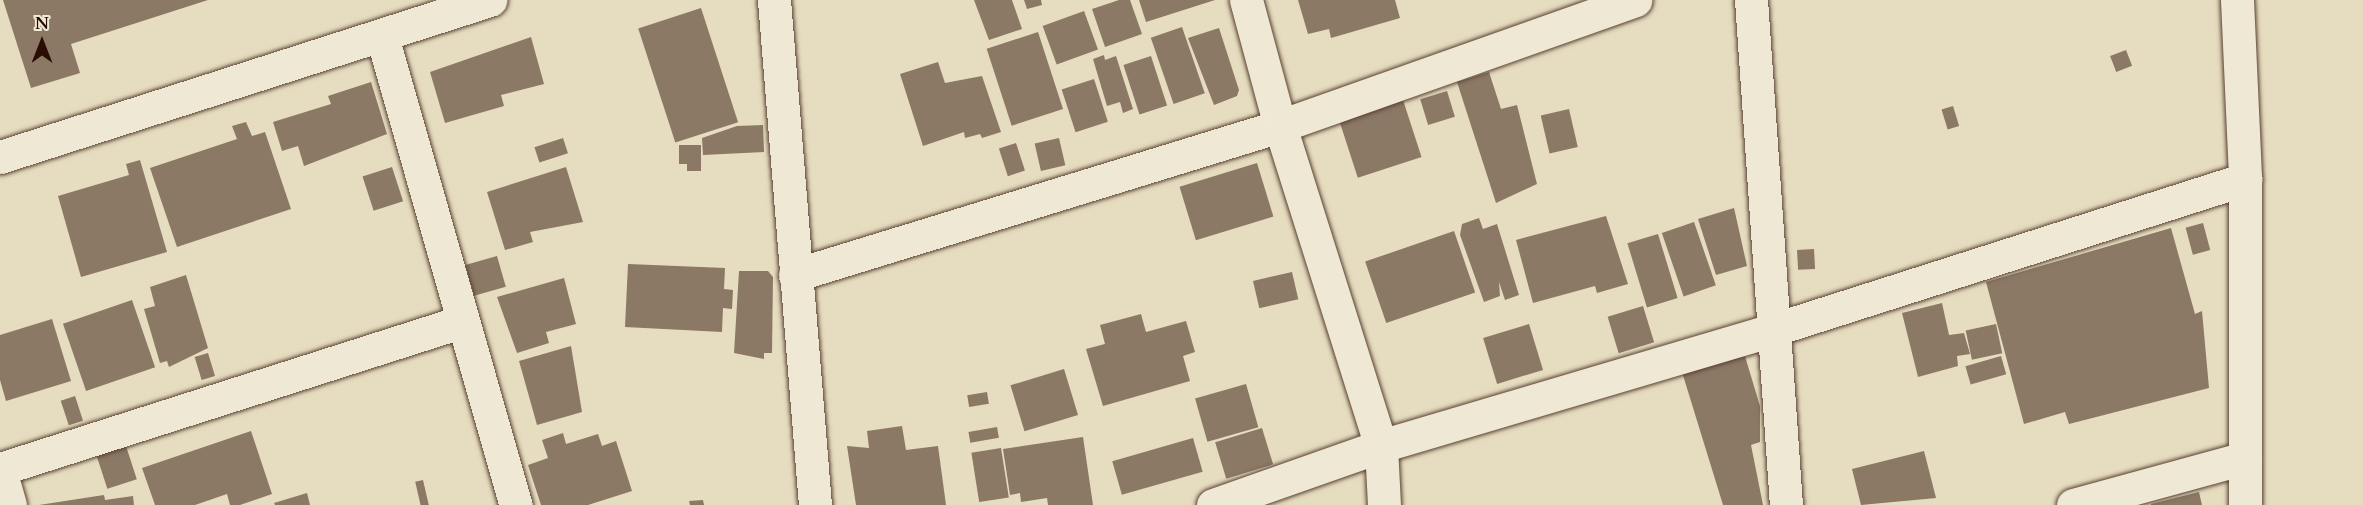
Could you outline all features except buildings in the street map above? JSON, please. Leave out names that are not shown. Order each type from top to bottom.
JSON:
[{"type":"street","points":[[0,157],[490,0]]},
{"type":"street","points":[[774,0],[815,505]]},
{"type":"street","points":[[1246,0],[1280,126],[1381,446],[1384,505]]},
{"type":"street","points":[[795,275],[1280,126],[1635,0]]},
{"type":"street","points":[[1751,0],[1772,330],[1786,505]]},
{"type":"street","points":[[2237,0],[2245,179],[2245,505]]},
{"type":"street","points":[[382,36],[461,322],[516,505]]},
{"type":"street","points":[[1213,505],[1381,446],[1772,330],[2245,179]]},
{"type":"street","points":[[10,505],[0,469],[461,322]]},
{"type":"street","points":[[2073,505],[2245,458]]}]
